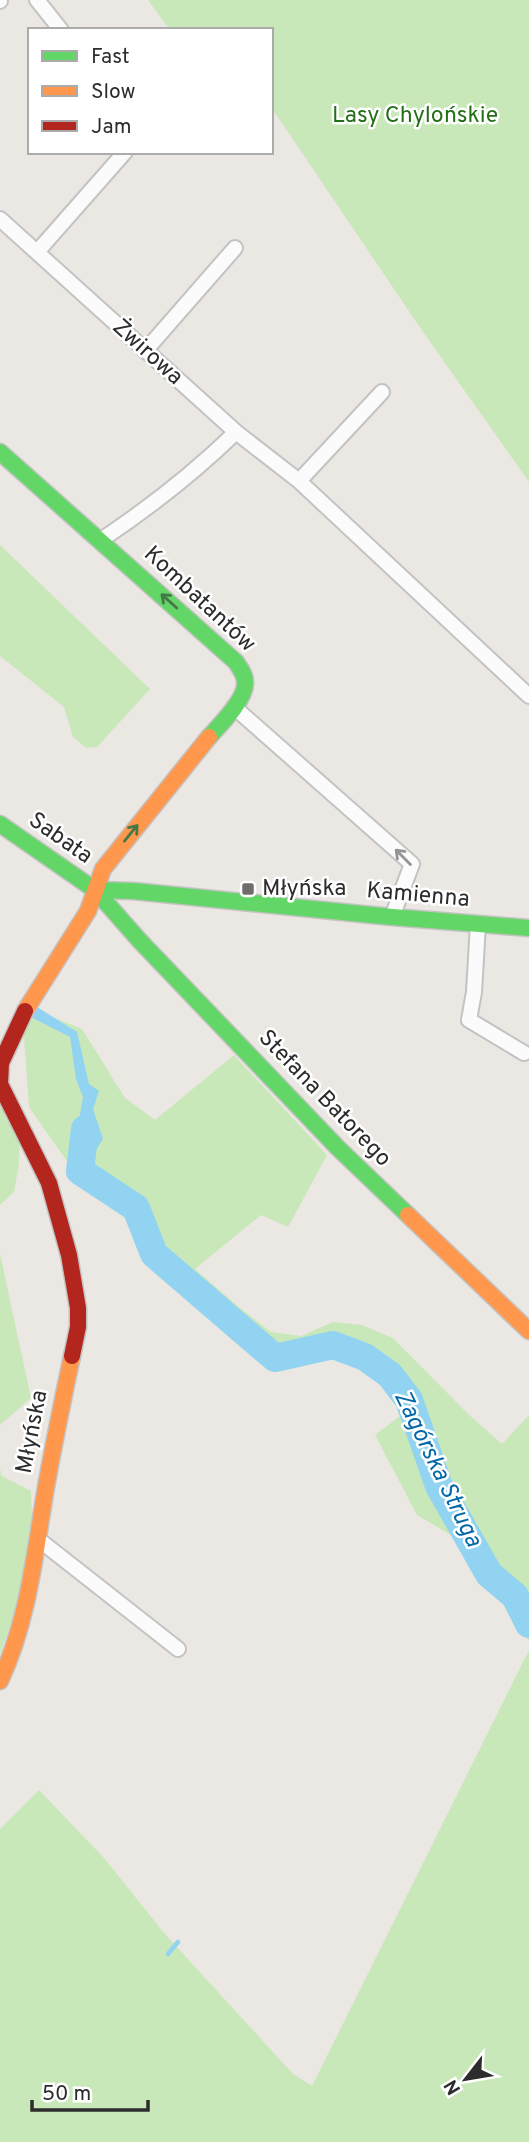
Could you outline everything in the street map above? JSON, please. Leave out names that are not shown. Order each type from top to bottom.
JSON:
[{"type":"street","points":[[37,0],[59,28]]},
{"type":"street","points":[[37,252],[123,154]]},
{"type":"street","name":"Żwirowa","points":[[0,219],[236,432],[299,481],[529,696]]},
{"type":"street","points":[[145,351],[235,248]]},
{"type":"street","points":[[299,481],[382,392]]},
{"type":"street","points":[[101,540],[175,486],[236,432]]},
{"type":"street","name":"Kombatantów","points":[[0,452],[236,662],[247,682],[244,694],[234,707]]},
{"type":"street","points":[[234,707],[412,864],[392,917]]},
{"type":"street","name":"Młyńska","points":[[0,1681],[16,1648],[78,1327],[78,1308],[69,1255],[55,1202],[49,1183],[0,1084],[1,1063],[23,1014],[88,911],[103,869],[234,707]]},
{"type":"street","name":"Sabata","points":[[0,824],[95,890]]},
{"type":"street","name":"Kamienna","points":[[95,890],[133,891],[529,928]]},
{"type":"street","name":"Stefana Batorego","points":[[95,890],[140,941],[338,1148],[527,1325]]},
{"type":"street","points":[[478,924],[474,992],[469,1020],[524,1052]]},
{"type":"street","points":[[38,1539],[178,1649]]},
{"type":"green space","name":"Lasy Chylońskie","points":[[148,0],[529,0],[529,482],[421,329],[273,110],[273,28],[169,28]]},
{"type":"green space","points":[[0,545],[150,689],[97,747],[86,748],[73,737],[64,707],[0,656]]},
{"type":"green space","points":[[30,1008],[82,1029],[125,1098],[155,1120],[234,1055],[327,1155],[288,1227],[261,1215],[195,1269],[271,1332],[301,1336],[333,1322],[362,1325],[393,1338],[468,1414],[502,1444],[529,1415],[529,1641],[463,1542],[417,1515],[375,1435],[400,1416],[398,1389],[386,1369],[337,1347],[271,1353],[200,1302],[153,1263],[118,1186],[69,1164],[29,1107],[24,1037],[18,1027]]},
{"type":"green space","points":[[0,1099],[20,1133],[19,1164],[14,1192],[0,1205]]},
{"type":"green space","points":[[0,1254],[31,1398],[0,1425]]},
{"type":"green space","points":[[0,1469],[2,1476],[31,1491],[33,1536],[21,1596],[0,1654]]},
{"type":"green space","points":[[529,1650],[529,2142],[0,2142],[0,1829],[39,1790],[104,1858],[164,1933],[293,2074],[312,2086]]},
{"type":"water","points":[[37,1007],[77,1032],[89,1084],[99,1091],[93,1109],[103,1139],[93,1154],[87,1153],[84,1166],[78,1164],[79,1152],[74,1148],[83,1097],[76,1079],[70,1037],[31,1017]]},
{"type":"waterway","name":"Zagórska Struga","points":[[85,1129],[80,1171],[136,1208],[154,1254],[275,1358],[333,1345],[365,1357],[390,1375],[409,1400],[439,1486],[489,1574],[515,1596],[529,1624]]},
{"type":"waterway","points":[[168,1954],[178,1942]]},
{"type":"traffic: fast","points":[[0,452],[236,662],[245,682],[242,696],[209,737]]},
{"type":"traffic: fast","points":[[0,824],[95,890],[140,941],[338,1148],[408,1215]]},
{"type":"traffic: fast","points":[[95,890],[133,891],[529,928]]},
{"type":"traffic: slow","points":[[25,1011],[88,911],[103,869],[209,737]]},
{"type":"traffic: slow","points":[[408,1215],[529,1331]]},
{"type":"traffic: slow","points":[[0,1681],[17,1637],[28,1592],[72,1356]]},
{"type":"traffic: jam","points":[[25,1011],[1,1063],[0,1084],[49,1183],[69,1255],[78,1308],[78,1327],[72,1356]]},
{"type":"place","name":"Młyńska","points":[[248,889]]}]
